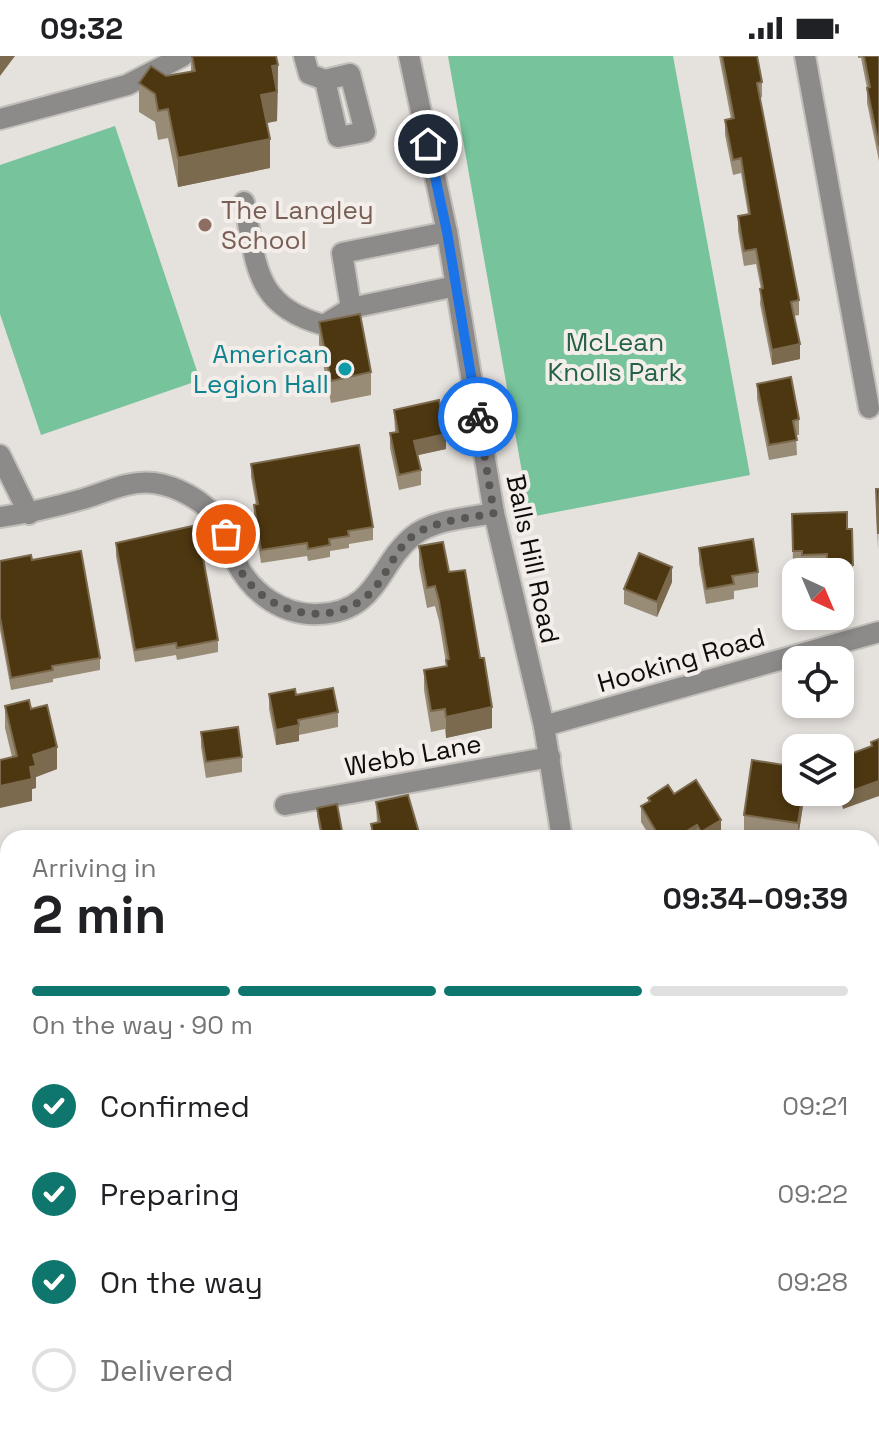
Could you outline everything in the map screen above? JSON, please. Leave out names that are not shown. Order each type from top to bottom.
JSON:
[{"type":"street","points":[[0,119],[127,85],[183,56]]},
{"type":"street","points":[[304,56],[309,74],[325,80]]},
{"type":"street","name":"Balls Hill Road","points":[[409,56],[447,232],[494,513],[544,726],[561,830]]},
{"type":"street","points":[[805,56],[869,408]]},
{"type":"street","points":[[244,202],[260,280],[279,305],[304,320],[324,325],[351,308],[456,286]]},
{"type":"street","points":[[351,308],[342,253],[447,232]]},
{"type":"street","points":[[0,455],[29,514]]},
{"type":"street","points":[[0,517],[29,514],[133,483],[154,483],[175,489],[200,502],[215,517],[247,580],[263,596],[283,608],[302,614],[321,614],[340,610],[371,592],[403,545],[415,534],[432,526],[494,513]]},
{"type":"street","name":"Hooking Road","points":[[544,726],[879,632]]},
{"type":"street","name":"Webb Lane","points":[[285,805],[550,757]]},
{"type":"green space","name":"McLean Knolls Park","points":[[448,56],[673,56],[750,475],[530,517]]},
{"type":"green space","points":[[115,126],[200,380],[41,435],[0,314],[0,165]]},
{"type":"building","points":[[192,56],[276,56],[278,65],[272,66],[277,92],[261,95],[270,139],[178,158],[168,109],[158,111],[155,94],[139,83],[151,66],[166,76],[195,71]]},
{"type":"building","points":[[722,56],[757,56],[762,82],[757,83],[799,300],[791,302],[800,344],[772,350],[756,249],[744,251],[738,216],[750,214],[741,158],[733,160],[725,120],[734,118]]},
{"type":"building","points":[[864,56],[879,56],[879,146],[867,88],[870,87]]},
{"type":"building","points":[[360,314],[371,372],[331,381],[319,322]]},
{"type":"building","points":[[791,377],[799,419],[793,421],[797,440],[769,445],[757,384]]},
{"type":"building","points":[[439,400],[446,434],[414,441],[421,470],[399,475],[390,433],[398,432],[394,410]]},
{"type":"building","points":[[359,445],[373,527],[348,531],[349,536],[329,539],[330,545],[308,549],[307,543],[261,550],[251,464]]},
{"type":"building","points":[[876,489],[879,489],[878,534]]},
{"type":"building","points":[[847,512],[847,529],[852,529],[853,558],[827,558],[827,554],[802,555],[802,551],[793,551],[792,514]]},
{"type":"building","points":[[197,525],[218,640],[177,648],[176,643],[135,650],[116,543]]},
{"type":"building","points":[[753,539],[758,572],[732,576],[734,584],[706,589],[699,548]]},
{"type":"building","points":[[443,542],[449,572],[465,570],[492,707],[446,717],[445,709],[431,711],[424,670],[447,666],[446,660],[449,659],[439,601],[435,586],[427,588],[419,546]]},
{"type":"building","points":[[81,551],[100,658],[52,666],[53,670],[11,678],[0,617],[0,561],[31,555],[32,560]]},
{"type":"building","points":[[639,553],[672,567],[657,602],[624,589]]},
{"type":"building","points":[[333,688],[338,712],[298,720],[299,725],[276,730],[269,694],[295,689],[296,695]]},
{"type":"building","points":[[29,700],[31,709],[47,705],[57,747],[33,755],[36,766],[30,767],[32,779],[0,786],[0,760],[17,756],[5,706]]},
{"type":"building","points":[[238,727],[242,757],[206,762],[201,732]]},
{"type":"building","points":[[879,739],[879,781],[854,790],[854,753],[872,746],[871,742]]},
{"type":"building","points":[[752,760],[782,765],[782,806],[801,806],[798,823],[744,815]]},
{"type":"building","points":[[696,780],[721,820],[704,830],[700,830],[697,825],[689,830],[655,830],[641,806],[668,785],[674,794]]},
{"type":"building","points":[[408,795],[418,830],[372,830],[371,824],[380,822],[376,802]]},
{"type":"building","points":[[337,804],[342,830],[321,830],[317,808]]},
{"type":"way so far","points":[[226,534],[236,562],[247,580],[263,596],[283,608],[302,614],[321,614],[357,603],[371,592],[403,545],[415,534],[432,526],[494,513],[478,417]]},
{"type":"place","name":"The Langley School","points":[[205,225]]},
{"type":"place","name":"American Legion Hall","points":[[345,369]]},
{"type":"route","points":[[428,144],[447,232],[478,417]]}]
